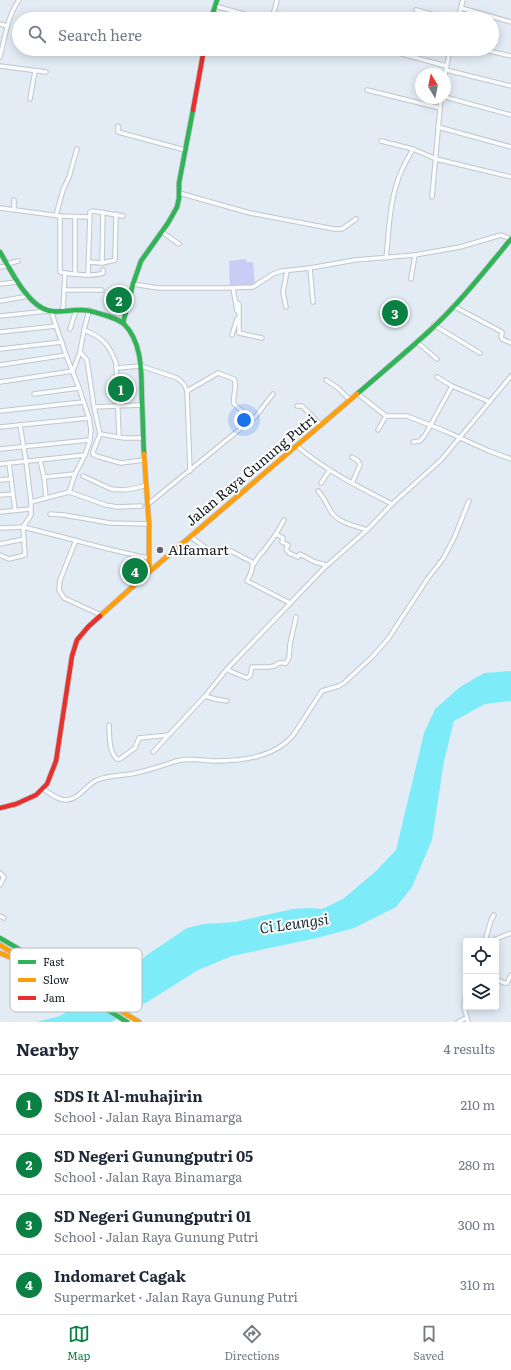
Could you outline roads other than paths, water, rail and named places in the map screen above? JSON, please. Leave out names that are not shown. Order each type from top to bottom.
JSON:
[{"type":"main road","points":[[213,12],[217,0]]},
{"type":"main road","points":[[122,323],[133,284],[142,260],[162,232],[177,206],[179,183],[203,56]]},
{"type":"main road","name":"Jalan Raya Gunung Putri","points":[[0,808],[28,800],[43,789],[49,779],[56,761],[68,678],[75,647],[81,635],[88,627],[148,572],[191,537],[417,342],[453,306],[511,239]]},
{"type":"main road","points":[[0,252],[18,282],[40,307],[49,311],[90,310],[112,318],[122,323],[135,342],[140,366],[144,460],[149,524],[148,572]]},
{"type":"main road","points":[[0,938],[17,948]]},
{"type":"main road","points":[[0,946],[10,952]]},
{"type":"main road","points":[[0,952],[10,956]]},
{"type":"main road","points":[[111,1012],[127,1022]]},
{"type":"main road","points":[[124,1012],[140,1022]]},
{"type":"street","points":[[12,12],[19,0]]},
{"type":"street","points":[[274,12],[277,0]]},
{"type":"street","points":[[460,12],[463,0]]},
{"type":"street","points":[[215,6],[237,12]]},
{"type":"street","points":[[461,8],[475,12]]},
{"type":"street","points":[[416,10],[423,12]]},
{"type":"street","points":[[0,57],[7,26],[12,12]]},
{"type":"street","points":[[499,19],[511,22]]},
{"type":"street","points":[[0,24],[7,26]]},
{"type":"street","points":[[499,53],[511,56]]},
{"type":"street","points":[[410,56],[446,66],[448,56]]},
{"type":"street","points":[[0,66],[46,72]]},
{"type":"street","points":[[30,99],[35,70]]},
{"type":"street","points":[[451,71],[511,86]]},
{"type":"street","points":[[367,90],[440,108]]},
{"type":"street","points":[[451,99],[511,115]]},
{"type":"street","points":[[432,197],[440,104]]},
{"type":"street","points":[[118,126],[118,132],[185,150]]},
{"type":"street","points":[[438,127],[511,147]]},
{"type":"street","points":[[381,141],[413,149],[436,159],[511,177]]},
{"type":"street","points":[[77,149],[69,177],[63,190],[58,215],[60,272],[88,275],[101,274],[103,273],[103,270]]},
{"type":"street","points":[[386,258],[396,184],[401,170],[413,149]]},
{"type":"street","points":[[179,193],[250,213],[334,229],[342,229],[356,219]]},
{"type":"street","points":[[14,200],[14,209]]},
{"type":"street","points":[[0,208],[75,217],[89,217]]},
{"type":"street","points":[[88,275],[89,214],[92,211],[123,216]]},
{"type":"street","points":[[102,263],[103,212]]},
{"type":"street","points":[[89,262],[102,263],[115,260],[116,214]]},
{"type":"street","points":[[75,217],[75,274]]},
{"type":"street","points":[[162,232],[180,244]]},
{"type":"street","points":[[133,284],[158,288],[253,287],[273,274],[287,271],[355,260],[415,255],[460,247],[501,235],[511,239]]},
{"type":"street","points":[[411,279],[415,255]]},
{"type":"street","points":[[0,267],[18,261]]},
{"type":"street","points":[[310,268],[313,302]]},
{"type":"street","points":[[286,307],[283,292],[287,271]]},
{"type":"street","points":[[64,310],[65,273]]},
{"type":"street","points":[[0,284],[18,282]]},
{"type":"street","points":[[232,335],[237,322],[236,302],[233,288]]},
{"type":"street","points":[[64,290],[102,290]]},
{"type":"street","points":[[0,300],[29,296]]},
{"type":"street","points":[[236,302],[239,304],[239,333],[262,338]]},
{"type":"street","points":[[453,306],[502,332],[502,339],[511,343]]},
{"type":"street","points":[[70,329],[76,310]]},
{"type":"street","points":[[73,371],[80,352],[84,330],[90,310]]},
{"type":"street","points":[[0,316],[49,311],[56,326],[79,388],[89,418],[91,430],[90,440],[85,455],[75,474],[69,492]]},
{"type":"street","points":[[0,332],[56,326]]},
{"type":"street","points":[[434,326],[480,353]]},
{"type":"street","points":[[84,330],[95,334],[106,344],[112,352],[116,363],[119,437]]},
{"type":"street","points":[[0,349],[62,342]]},
{"type":"street","points":[[417,342],[437,359]]},
{"type":"street","points":[[80,352],[87,360],[94,407],[100,434],[93,454],[121,463],[144,460]]},
{"type":"street","points":[[0,365],[66,355]]},
{"type":"street","points":[[116,368],[140,366],[182,381],[186,386],[190,471]]},
{"type":"street","points":[[0,382],[73,371]]},
{"type":"street","points":[[187,392],[214,375],[222,374],[234,379],[236,384],[233,398],[234,404],[252,419]]},
{"type":"street","points":[[153,752],[227,669],[326,565],[367,530],[392,504],[441,460],[511,376]]},
{"type":"street","points":[[437,377],[452,386],[490,402]]},
{"type":"street","points":[[326,380],[338,388],[350,400]]},
{"type":"street","points":[[413,442],[421,440],[431,425],[452,386]]},
{"type":"street","points":[[34,394],[79,388]]},
{"type":"street","points":[[147,505],[259,413],[273,394]]},
{"type":"street","points":[[358,394],[386,416],[407,416],[489,451],[511,458]]},
{"type":"street","points":[[0,411],[83,402]]},
{"type":"street","points":[[94,407],[142,405]]},
{"type":"street","points":[[297,406],[302,406],[321,425]]},
{"type":"street","points":[[378,430],[386,416]]},
{"type":"street","points":[[0,427],[89,418]]},
{"type":"street","points":[[0,555],[9,558],[25,555],[23,527],[30,518],[31,502],[20,425]]},
{"type":"street","points":[[100,434],[119,437],[143,438]]},
{"type":"street","points":[[0,449],[90,440]]},
{"type":"street","points":[[297,446],[329,471],[392,504]]},
{"type":"street","points":[[0,464],[85,455]]},
{"type":"street","points":[[352,457],[358,461],[360,465],[352,483]]},
{"type":"street","points":[[40,460],[44,477],[46,498]]},
{"type":"street","points":[[9,463],[15,510]]},
{"type":"street","points":[[321,483],[329,471]]},
{"type":"street","points":[[44,477],[75,474]]},
{"type":"street","points":[[83,476],[116,490],[146,485]]},
{"type":"street","points":[[0,480],[11,479]]},
{"type":"street","points":[[318,491],[324,497],[335,517],[367,530]]},
{"type":"street","points":[[31,502],[69,492],[106,505],[117,507],[141,506]]},
{"type":"street","points":[[0,496],[13,494]]},
{"type":"street","points":[[43,789],[61,800],[70,800],[97,780],[148,770],[179,760],[240,760],[266,754],[279,748],[294,734],[322,692],[344,683],[372,657],[388,639],[428,578],[447,553],[468,501]]},
{"type":"street","points":[[0,512],[30,509]]},
{"type":"street","points":[[50,514],[110,523],[149,524]]},
{"type":"street","points":[[284,520],[276,534],[253,565],[247,581],[290,603]]},
{"type":"street","points":[[0,528],[23,527],[76,540],[116,552],[149,558]]},
{"type":"street","points":[[276,534],[283,538],[282,542],[288,545],[286,549],[289,553],[298,558],[300,554],[310,560],[326,565]]},
{"type":"street","points":[[191,537],[214,554],[227,549],[252,562],[253,565]]},
{"type":"street","points":[[0,544],[24,539]]},
{"type":"street","points":[[76,540],[60,580],[59,590],[64,598],[101,615]]},
{"type":"street","points":[[227,669],[247,678],[250,676],[252,667],[268,667],[279,663],[286,663],[289,658],[290,644],[296,617]]},
{"type":"street","points":[[204,696],[215,700],[227,701]]},
{"type":"street","points":[[109,725],[110,746],[114,757],[117,759],[120,759],[135,748],[140,737],[169,735]]},
{"type":"street","points":[[0,873],[4,877],[0,885]]},
{"type":"street","points":[[486,938],[494,914]]},
{"type":"street","points":[[498,938],[511,933]]},
{"type":"street","points":[[499,980],[507,983],[511,975]]},
{"type":"street","points":[[458,1022],[467,1020],[465,1010]]},
{"type":"water","name":"Ci Leungsi","points":[[511,671],[511,701],[485,704],[454,721],[444,761],[432,840],[412,887],[396,907],[354,928],[317,938],[232,956],[198,970],[142,1005],[142,959],[187,928],[204,924],[235,922],[292,909],[322,909],[343,899],[376,871],[396,850],[424,733],[435,709],[460,687],[484,673]]},
{"type":"water","points":[[67,1012],[129,1012],[111,1022],[36,1022],[60,1016]]},
{"type":"place","name":"SD Negeri Gunungputri 05","points":[[119,300]]},
{"type":"place","name":"SD Negeri Gunungputri 01","points":[[395,313]]},
{"type":"place","name":"SDS It Al-muhajirin","points":[[121,389]]},
{"type":"place","name":"Alfamart","points":[[160,550]]},
{"type":"place","name":"Indomaret Cagak","points":[[135,571]]}]
